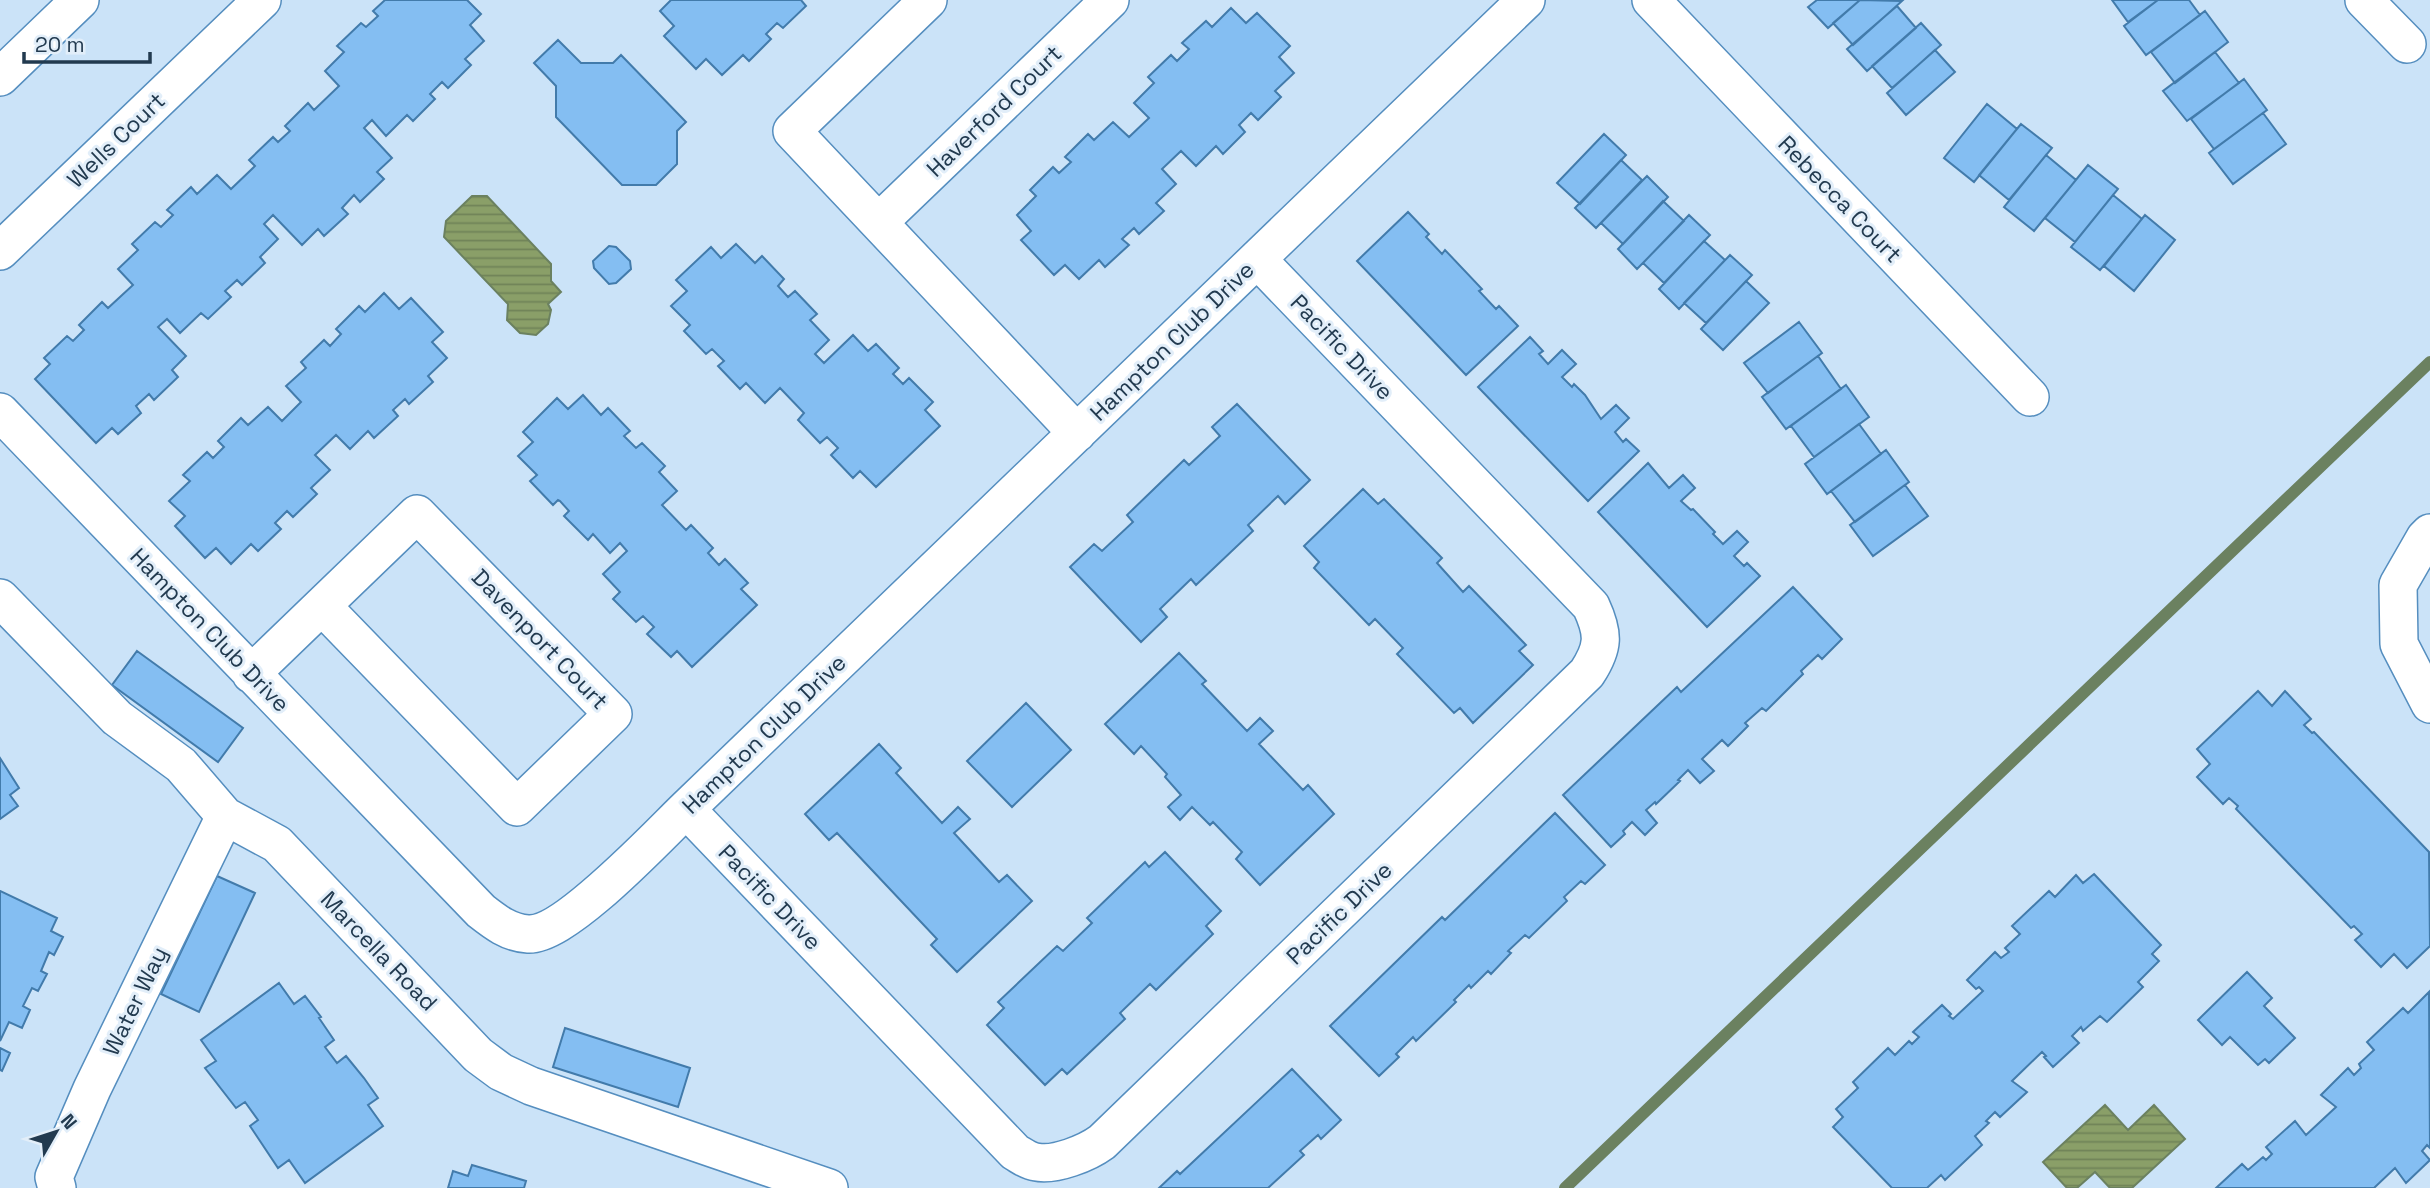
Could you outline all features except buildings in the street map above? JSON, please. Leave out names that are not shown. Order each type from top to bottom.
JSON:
[{"type":"street","points":[[0,77],[80,0]]},
{"type":"street","name":"Wells Court","points":[[0,251],[262,0]]},
{"type":"street","points":[[928,0],[792,131],[1077,433]]},
{"type":"street","name":"Haverford Court","points":[[879,222],[1110,0]]},
{"type":"street","name":"Hampton Club Drive","points":[[0,412],[481,911],[498,924],[515,932],[530,934],[545,931],[577,912],[686,809],[1526,0]]},
{"type":"street","name":"Rebecca Court","points":[[1651,0],[2030,397]]},
{"type":"street","points":[[2364,0],[2407,44]]},
{"type":"street","name":"Pacific Drive","points":[[686,809],[1016,1152],[1024,1158],[1047,1163],[1083,1154],[1102,1142],[1587,673],[1601,647],[1601,633],[1591,606],[1257,259]]},
{"type":"street","name":"Davenport Court","points":[[251,674],[417,514],[613,714],[517,807],[322,606]]},
{"type":"street","points":[[2430,533],[2398,585],[2399,644],[2430,704]]},
{"type":"street","name":"Marcella Road","points":[[0,598],[117,718],[181,765],[225,816],[277,844],[478,1055],[501,1072],[531,1086],[830,1188]]},
{"type":"street","name":"Water Way","points":[[57,1188],[54,1177],[92,1089],[225,816]]},
{"type":"shaded area","points":[[472,196],[487,196],[551,264],[551,281],[561,292],[548,304],[551,310],[548,324],[536,335],[520,333],[507,320],[508,304],[444,237],[446,221]]},
{"type":"shaded area","points":[[2105,1105],[2128,1130],[2154,1105],[2185,1139],[2132,1188],[2110,1188],[2095,1172],[2077,1188],[2067,1188],[2043,1162]]},
{"type":"waterway","points":[[1565,1188],[2430,362]]}]
